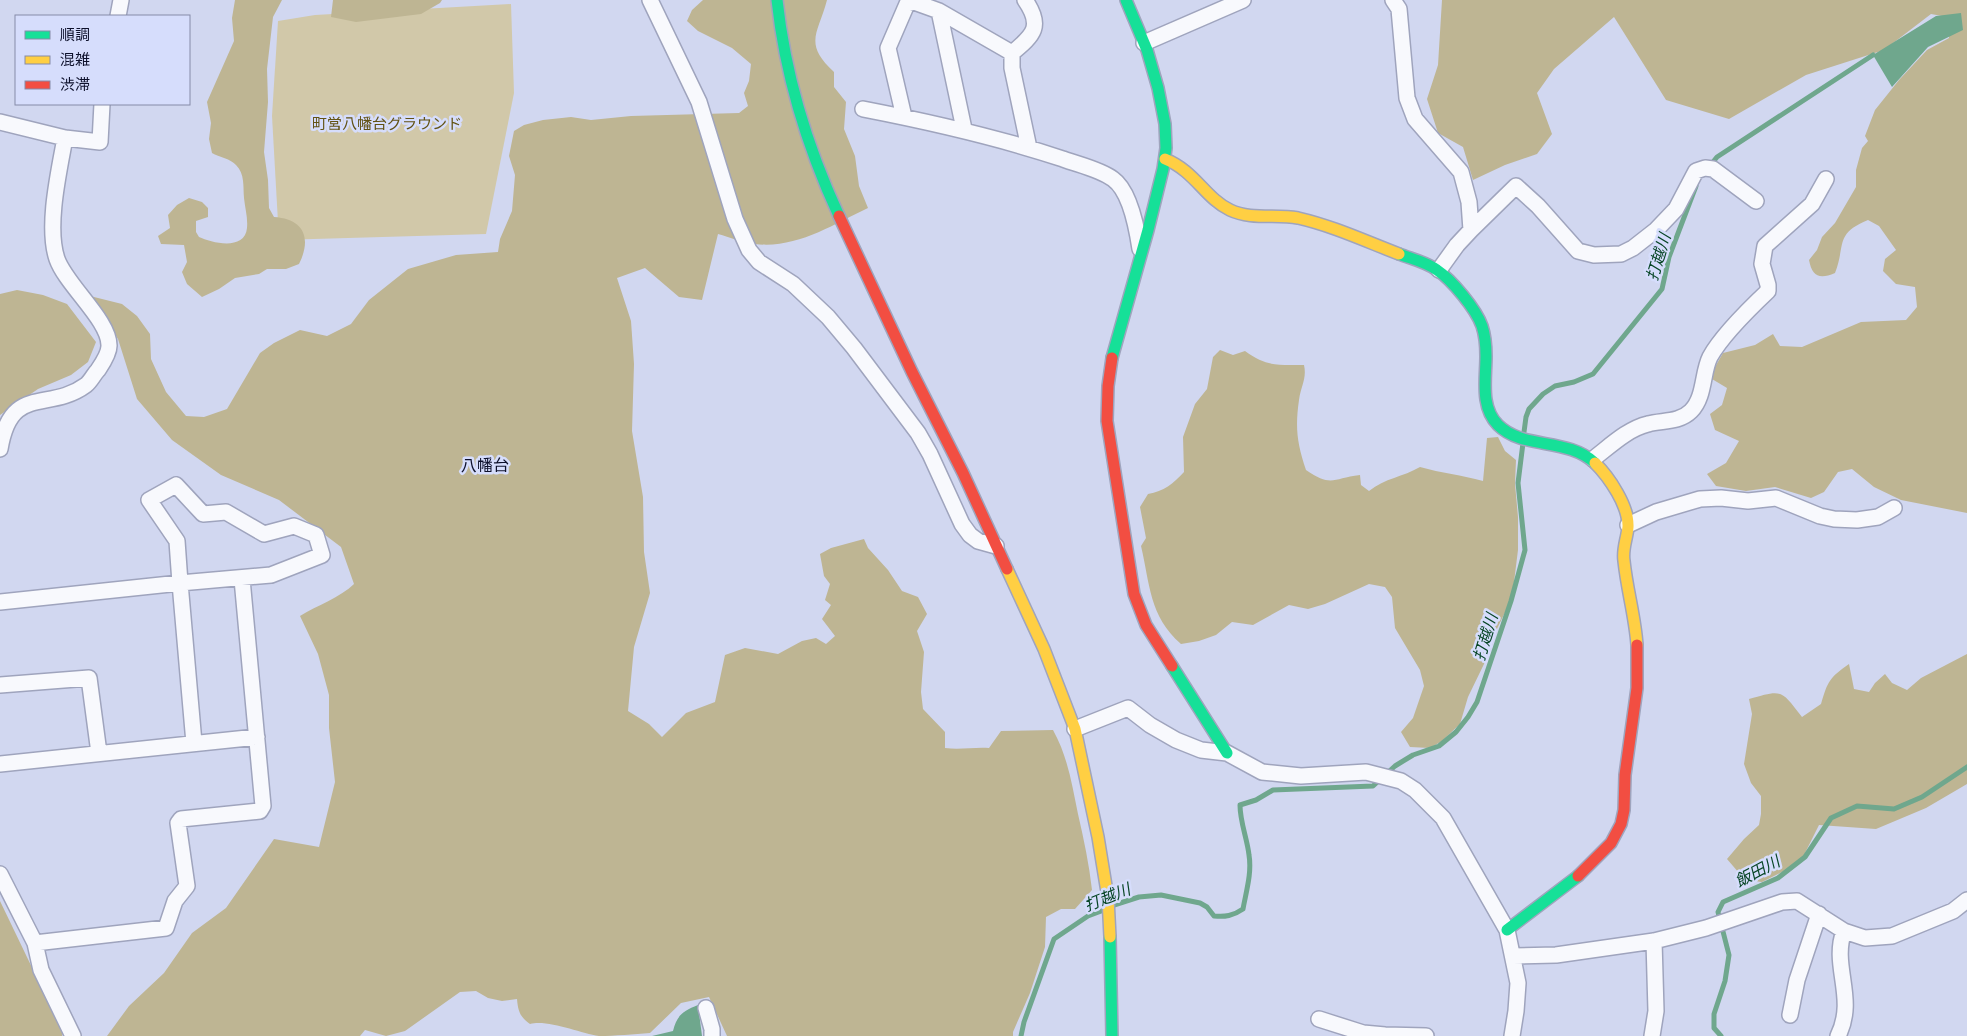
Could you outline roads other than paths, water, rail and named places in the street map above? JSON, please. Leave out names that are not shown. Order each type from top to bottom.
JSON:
[{"type":"street","points":[[118,15],[121,0]]},
{"type":"street","points":[[650,0],[699,102],[735,219],[749,250],[759,262],[793,284],[828,317],[854,348],[918,433],[944,483],[962,524],[970,535],[978,541],[996,546]]},
{"type":"street","points":[[777,0],[780,27],[792,82],[808,138],[826,188],[904,354],[963,473],[1044,649],[1075,729],[1098,837],[1108,898],[1112,958],[1112,1036]]},
{"type":"street","points":[[1025,0],[1033,11],[1034,28],[1032,36],[1012,53],[1012,68],[1029,148]]},
{"type":"street","points":[[1126,0],[1138,24],[1160,98],[1166,139],[1165,159],[1142,258],[1117,336],[1109,369],[1106,398],[1107,422],[1138,610],[1227,754]]},
{"type":"street","points":[[1144,43],[1243,0]]},
{"type":"street","points":[[1393,0],[1399,10],[1407,98],[1415,119],[1461,172],[1469,202],[1471,230]]},
{"type":"street","points":[[904,117],[888,48],[906,4],[914,2],[940,10],[1012,53]]},
{"type":"street","points":[[940,10],[964,129]]},
{"type":"street","points":[[0,122],[65,138],[100,142],[102,105]]},
{"type":"street","points":[[862,109],[964,129],[1090,168],[1114,179],[1124,194],[1136,223],[1142,258]]},
{"type":"street","points":[[0,449],[2,434],[8,420],[16,411],[27,403],[62,396],[87,384],[102,364],[109,346],[104,328],[64,274],[54,247],[54,218],[65,138]]},
{"type":"street","points":[[1165,159],[1183,166],[1220,205],[1240,214],[1283,216],[1328,226],[1439,270],[1475,312],[1483,326],[1487,347],[1485,392],[1487,405],[1496,423],[1511,433],[1545,444],[1575,449],[1593,459],[1612,481],[1628,525],[1623,550],[1635,619],[1638,691],[1628,751],[1623,814],[1620,828],[1615,837],[1597,858],[1567,884],[1507,930]]},
{"type":"street","points":[[1439,270],[1457,245],[1516,186],[1538,206],[1578,251],[1594,255],[1621,254],[1632,248],[1663,223],[1676,209],[1696,171],[1704,168],[1713,169],[1756,200]]},
{"type":"street","points":[[1593,459],[1618,439],[1636,429],[1648,424],[1666,423],[1692,411],[1700,394],[1710,358],[1745,312],[1768,291],[1762,264],[1765,246],[1812,204],[1826,180]]},
{"type":"street","points":[[944,483],[963,473]]},
{"type":"street","points":[[0,602],[180,583],[242,579],[271,575],[322,555],[316,535],[294,526],[264,534],[226,512],[203,514],[176,485],[149,500],[177,541],[180,583],[194,743]]},
{"type":"street","points":[[1628,525],[1656,512],[1700,499],[1714,498],[1748,501],[1776,498],[1820,516],[1834,519],[1857,520],[1878,517],[1894,508]]},
{"type":"street","points":[[35,943],[166,928],[175,902],[187,886],[178,823],[181,818],[260,811],[263,806],[242,579]]},
{"type":"street","points":[[0,685],[89,678],[99,753]]},
{"type":"street","points":[[1075,729],[1128,708],[1150,725],[1176,740],[1201,750],[1227,754],[1262,772],[1300,776],[1366,772],[1401,781],[1415,790],[1443,818],[1507,930],[1518,983],[1512,1036]]},
{"type":"street","points":[[0,764],[257,737]]},
{"type":"street","points":[[0,874],[35,943],[41,970],[73,1036]]},
{"type":"street","points":[[1513,956],[1556,955],[1654,941],[1706,928],[1782,902],[1797,901],[1844,931],[1865,938],[1892,936],[1953,911],[1967,900]]},
{"type":"street","points":[[1790,1014],[1796,980],[1819,914]]},
{"type":"street","points":[[1838,1036],[1843,1026],[1846,1000],[1839,956],[1840,941],[1844,931]]},
{"type":"street","points":[[1652,1036],[1656,1011],[1654,941]]},
{"type":"street","points":[[706,1008],[712,1036]]},
{"type":"street","points":[[1319,1019],[1363,1033],[1426,1036]]},
{"type":"waterway","name":"打越川","points":[[1709,167],[1717,157],[1873,55]]},
{"type":"waterway","name":"打越川","points":[[1524,432],[1529,409],[1543,394],[1555,386],[1574,382],[1593,374],[1662,289],[1669,257],[1696,186]]},
{"type":"waterway","name":"打越川","points":[[1114,905],[1139,897],[1161,895],[1200,903],[1207,907],[1214,916],[1236,913],[1243,909],[1250,869],[1240,805],[1256,800],[1273,790],[1373,786],[1395,766],[1413,755],[1439,746],[1456,732],[1477,702],[1511,601],[1525,550],[1518,483],[1523,443]]},
{"type":"waterway","name":"飯田川","points":[[1721,1036],[1714,1028],[1714,1014],[1725,981],[1729,955],[1718,912],[1723,902],[1778,878],[1805,857],[1831,818],[1857,806],[1894,809],[1922,797],[1967,767]]},
{"type":"waterway","name":"打越川","points":[[1021,1036],[1024,1022],[1054,939],[1088,916],[1104,910]]},
{"type":"district","name":"八幡台","points":[[485,465]]},
{"type":"park label","name":"町営八幡台グラウンド","points":[[387,124]]}]
